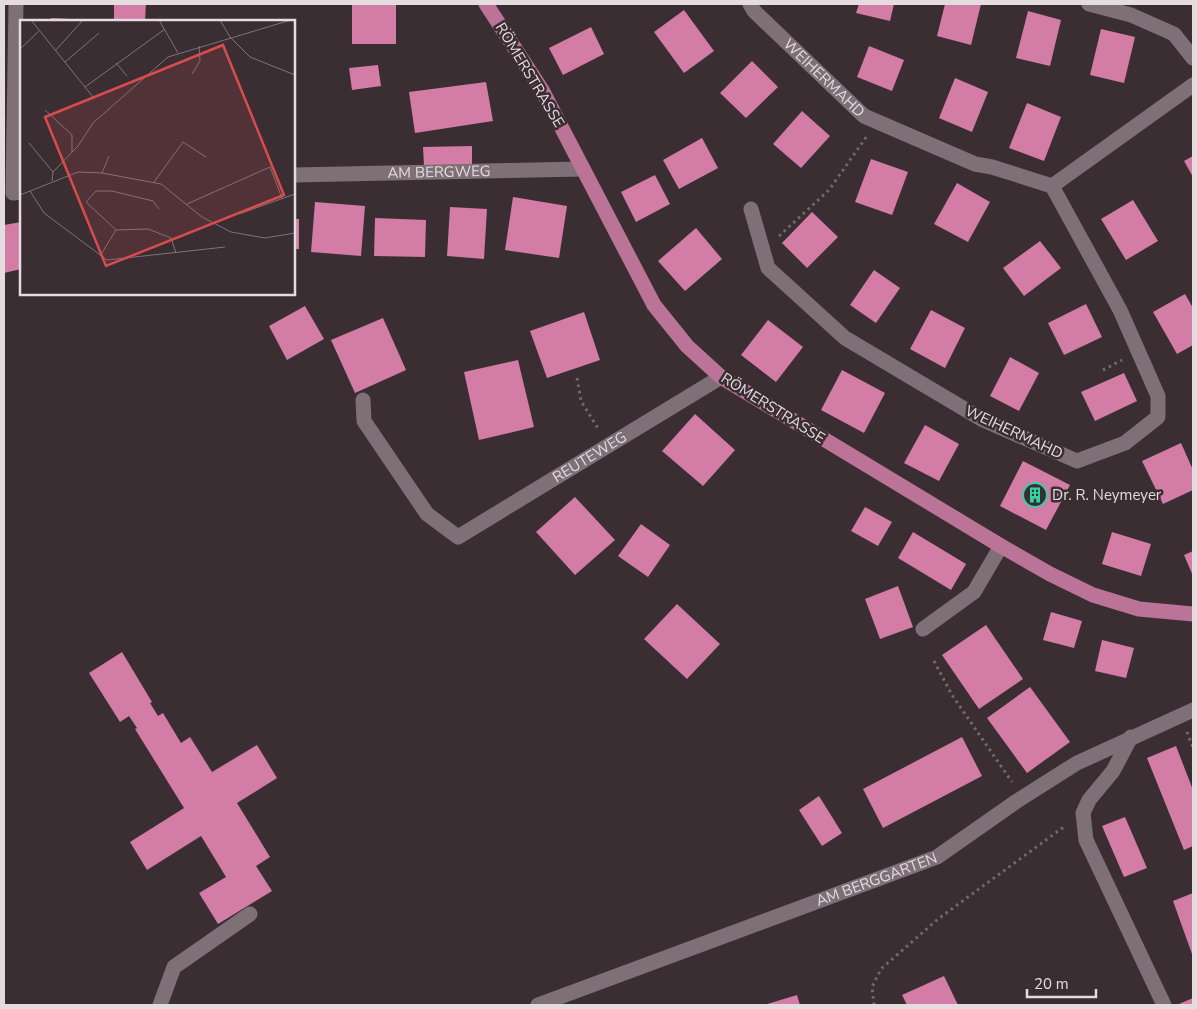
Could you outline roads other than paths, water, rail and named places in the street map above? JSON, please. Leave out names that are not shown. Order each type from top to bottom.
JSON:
[{"type":"main road","name":"RÖMERSTRASSE","points":[[486,4],[542,90],[654,305],[687,346],[721,377],[1000,546],[1050,574],[1092,595],[1140,609],[1193,614]]},
{"type":"street","points":[[16,4],[13,193],[20,192]]},
{"type":"street","name":"WEIHERMAHD","points":[[750,4],[754,11],[864,116],[975,164],[1052,186],[1120,310],[1158,396],[1158,418],[1125,443],[1077,461],[983,420],[845,338],[768,268],[751,209]]},
{"type":"street","points":[[1089,4],[1131,15],[1174,34],[1193,58]]},
{"type":"street","points":[[1052,186],[1193,85]]},
{"type":"street","name":"AM BERGWEG","points":[[295,176],[583,168]]},
{"type":"street","name":"REUTEWEG","points":[[363,400],[364,421],[426,514],[458,537],[721,377]]},
{"type":"street","points":[[923,629],[974,592],[1000,546]]},
{"type":"street","name":"AM BERGGARTEN","points":[[538,1005],[937,857],[1023,797],[1077,763],[1130,737],[1193,710]]},
{"type":"street","points":[[1130,737],[1113,771],[1089,800],[1083,813],[1086,840],[1164,1005]]},
{"type":"street","points":[[160,1005],[174,967],[250,914]]},
{"type":"place","name":"Dr. R. Neymeyer","points":[[1035,495]]}]
